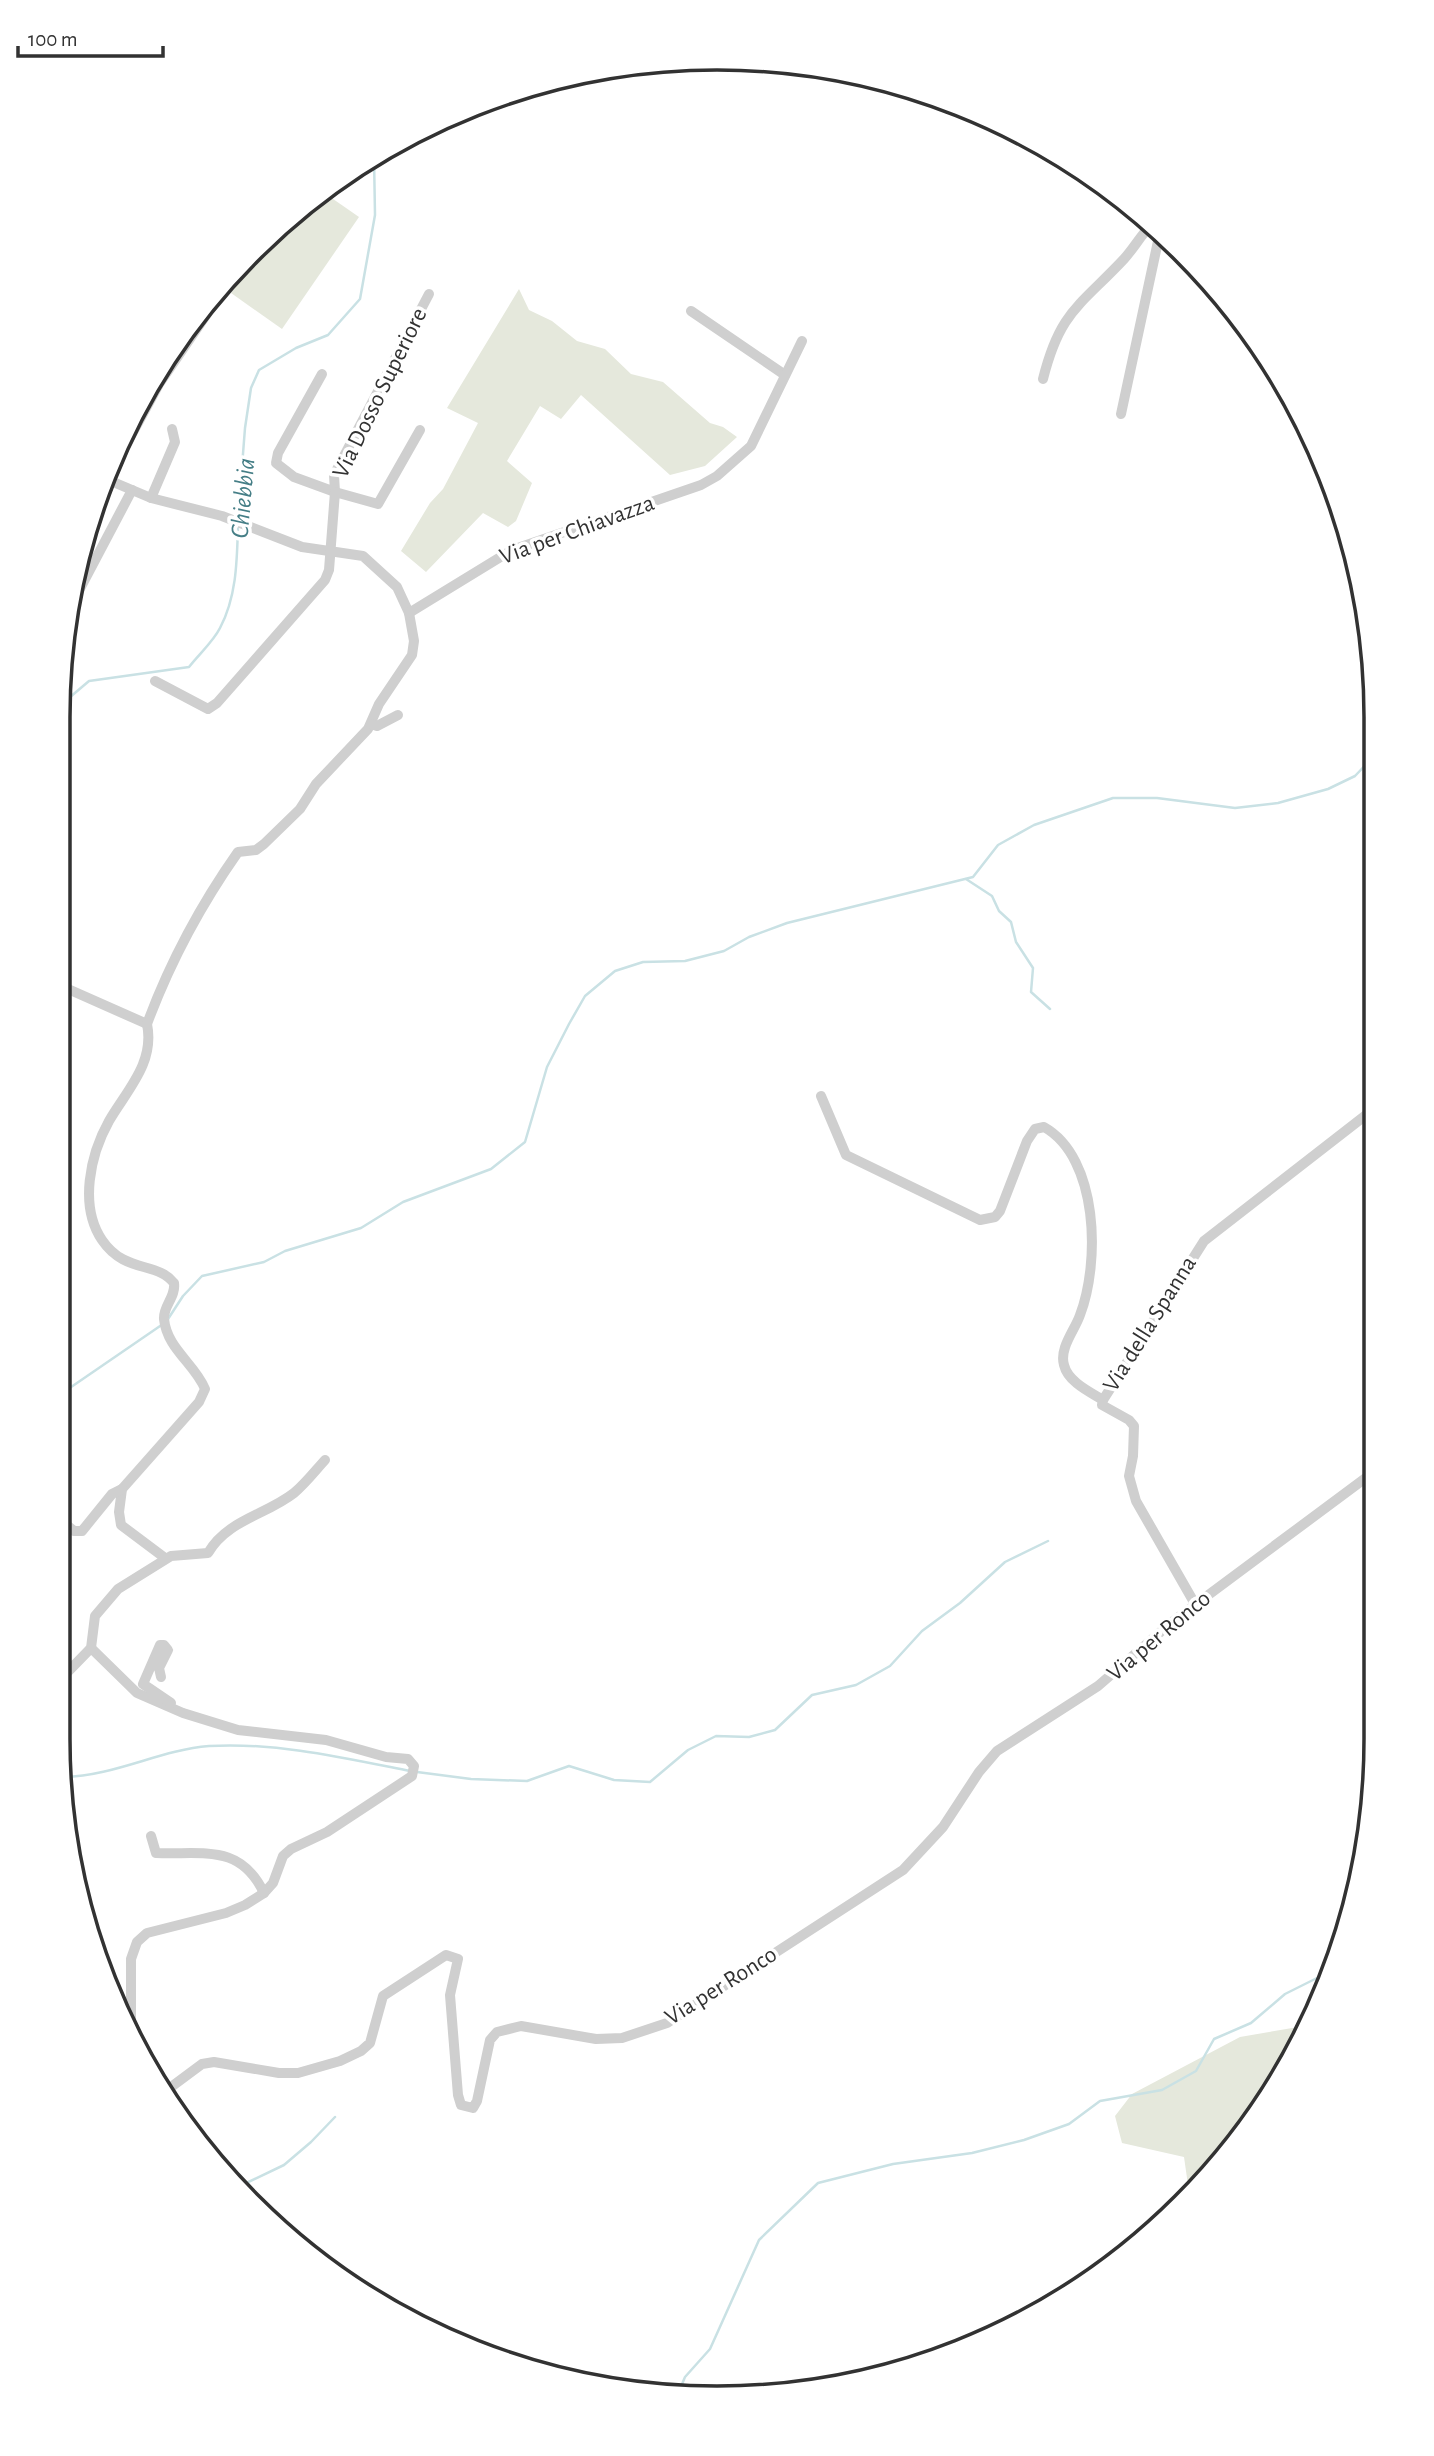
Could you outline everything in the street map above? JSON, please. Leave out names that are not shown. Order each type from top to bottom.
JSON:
[{"type":"street","points":[[1042,379],[1050,349],[1069,313],[1122,261],[1145,232]]},
{"type":"street","points":[[1121,414],[1157,244]]},
{"type":"street","name":"Via Dosso Superiore","points":[[155,681],[208,709],[218,703],[325,580],[330,549],[334,475],[429,295]]},
{"type":"street","points":[[691,311],[785,375]]},
{"type":"street","name":"Via per Chiavazza","points":[[409,613],[512,550],[701,485],[717,476],[751,446],[802,341]]},
{"type":"street","name":"Via Dosso Superiore","points":[[322,374],[278,453],[276,463],[294,477],[378,505],[421,430]]},
{"type":"street","points":[[150,498],[175,442],[172,429]]},
{"type":"street","points":[[70,1528],[82,1531],[112,1494],[122,1489],[204,1394],[203,1385],[178,1351],[165,1323],[175,1290],[174,1283],[158,1272],[128,1264],[113,1253],[95,1228],[89,1192],[99,1144],[108,1122],[136,1081],[148,1053],[147,1024],[164,977],[188,928],[238,852],[256,850],[264,844],[300,809],[316,784],[371,724],[379,704],[412,655],[414,641],[409,613],[397,587],[363,556],[330,549],[302,547],[222,516],[150,498],[114,482]]},
{"type":"street","points":[[84,583],[132,490]]},
{"type":"street","points":[[371,724],[377,726],[398,715]]},
{"type":"street","points":[[70,990],[147,1024]]},
{"type":"street","name":"Via della Spanna","points":[[821,1096],[846,1156],[980,1220],[988,1220],[1000,1211],[1027,1141],[1035,1129],[1044,1127],[1053,1132],[1067,1150],[1084,1182],[1091,1220],[1092,1250],[1086,1295],[1064,1352],[1064,1365],[1071,1378],[1103,1400],[1204,1241],[1364,1117]]},
{"type":"street","points":[[1103,1400],[1102,1405],[1108,1411],[1129,1420],[1134,1426],[1129,1476],[1136,1501],[1195,1604]]},
{"type":"street","points":[[70,1670],[91,1648],[93,1622],[104,1603],[133,1577],[165,1558],[208,1553],[215,1540],[242,1521],[293,1493],[325,1460]]},
{"type":"street","name":"Via per Ronco","points":[[172,2086],[202,2064],[214,2062],[260,2071],[298,2073],[340,2061],[361,2051],[374,2033],[383,1996],[446,1955],[457,1959],[451,2006],[458,2095],[461,2105],[469,2109],[473,2108],[477,2101],[490,2040],[497,2032],[521,2026],[596,2039],[622,2038],[667,2023],[902,1870],[943,1827],[979,1772],[997,1751],[1098,1686],[1195,1604],[1364,1479]]},
{"type":"street","points":[[122,1489],[119,1512],[121,1525],[165,1558]]},
{"type":"street","points":[[161,1677],[159,1668],[168,1650],[164,1644],[160,1645],[144,1684],[162,1699],[183,1708],[183,1713]]},
{"type":"street","points":[[91,1648],[137,1693],[183,1713],[248,1732],[326,1740],[360,1751],[408,1759],[413,1771],[327,1832],[291,1849],[283,1856],[273,1882],[264,1893],[226,1913],[147,1933],[136,1942],[131,1959],[131,2012]]},
{"type":"street","points":[[151,1836],[156,1853],[232,1857],[248,1868],[264,1893]]},
{"type":"shaded area","points":[[332,198],[359,217],[282,329],[231,293],[290,231]]},
{"type":"shaded area","points":[[519,289],[529,310],[552,321],[577,341],[605,349],[631,374],[663,382],[710,423],[723,427],[737,437],[705,466],[670,475],[581,395],[561,419],[540,406],[507,461],[532,483],[516,521],[508,527],[483,513],[426,572],[401,551],[430,503],[443,489],[478,423],[447,408]]},
{"type":"shaded area","points":[[1296,2027],[1255,2098],[1230,2133],[1188,2182],[1184,2157],[1122,2143],[1115,2116],[1132,2094],[1240,2037]]},
{"type":"waterway","name":"Chiebbia","points":[[238,518],[251,388],[259,370],[296,348],[328,335],[360,299],[375,215],[374,169]]},
{"type":"waterway","name":"Chiebbia","points":[[70,697],[89,681],[189,667],[210,643],[226,616],[233,590],[238,525]]},
{"type":"waterway","points":[[168,1319],[183,1296],[202,1276],[264,1262],[285,1251],[361,1228],[403,1202],[491,1169],[525,1142],[547,1067],[569,1024],[585,996],[615,971],[643,962],[685,961],[724,951],[749,937],[787,923],[973,877],[998,845],[1034,825],[1113,798],[1157,798],[1235,808],[1278,803],[1328,789],[1355,776],[1364,767]]},
{"type":"waterway","points":[[966,879],[992,896],[999,911],[1011,922],[1016,942],[1033,968],[1031,992],[1050,1009]]},
{"type":"waterway","points":[[70,1388],[163,1324]]},
{"type":"waterway","points":[[417,1772],[471,1779],[527,1781],[569,1766],[614,1780],[650,1782],[688,1750],[716,1736],[749,1737],[775,1730],[812,1695],[856,1685],[890,1666],[922,1631],[960,1603],[1005,1562],[1048,1541]]},
{"type":"waterway","points":[[71,1777],[101,1772],[191,1748],[234,1745],[310,1752],[410,1771]]},
{"type":"waterway","points":[[682,2385],[685,2377],[710,2349],[759,2240],[818,2183],[893,2164],[972,2153],[1024,2140],[1069,2124],[1100,2101],[1162,2090],[1196,2071],[1214,2039],[1251,2023],[1285,1994],[1319,1977]]},
{"type":"waterway","points":[[247,2183],[284,2165],[335,2117]]}]
